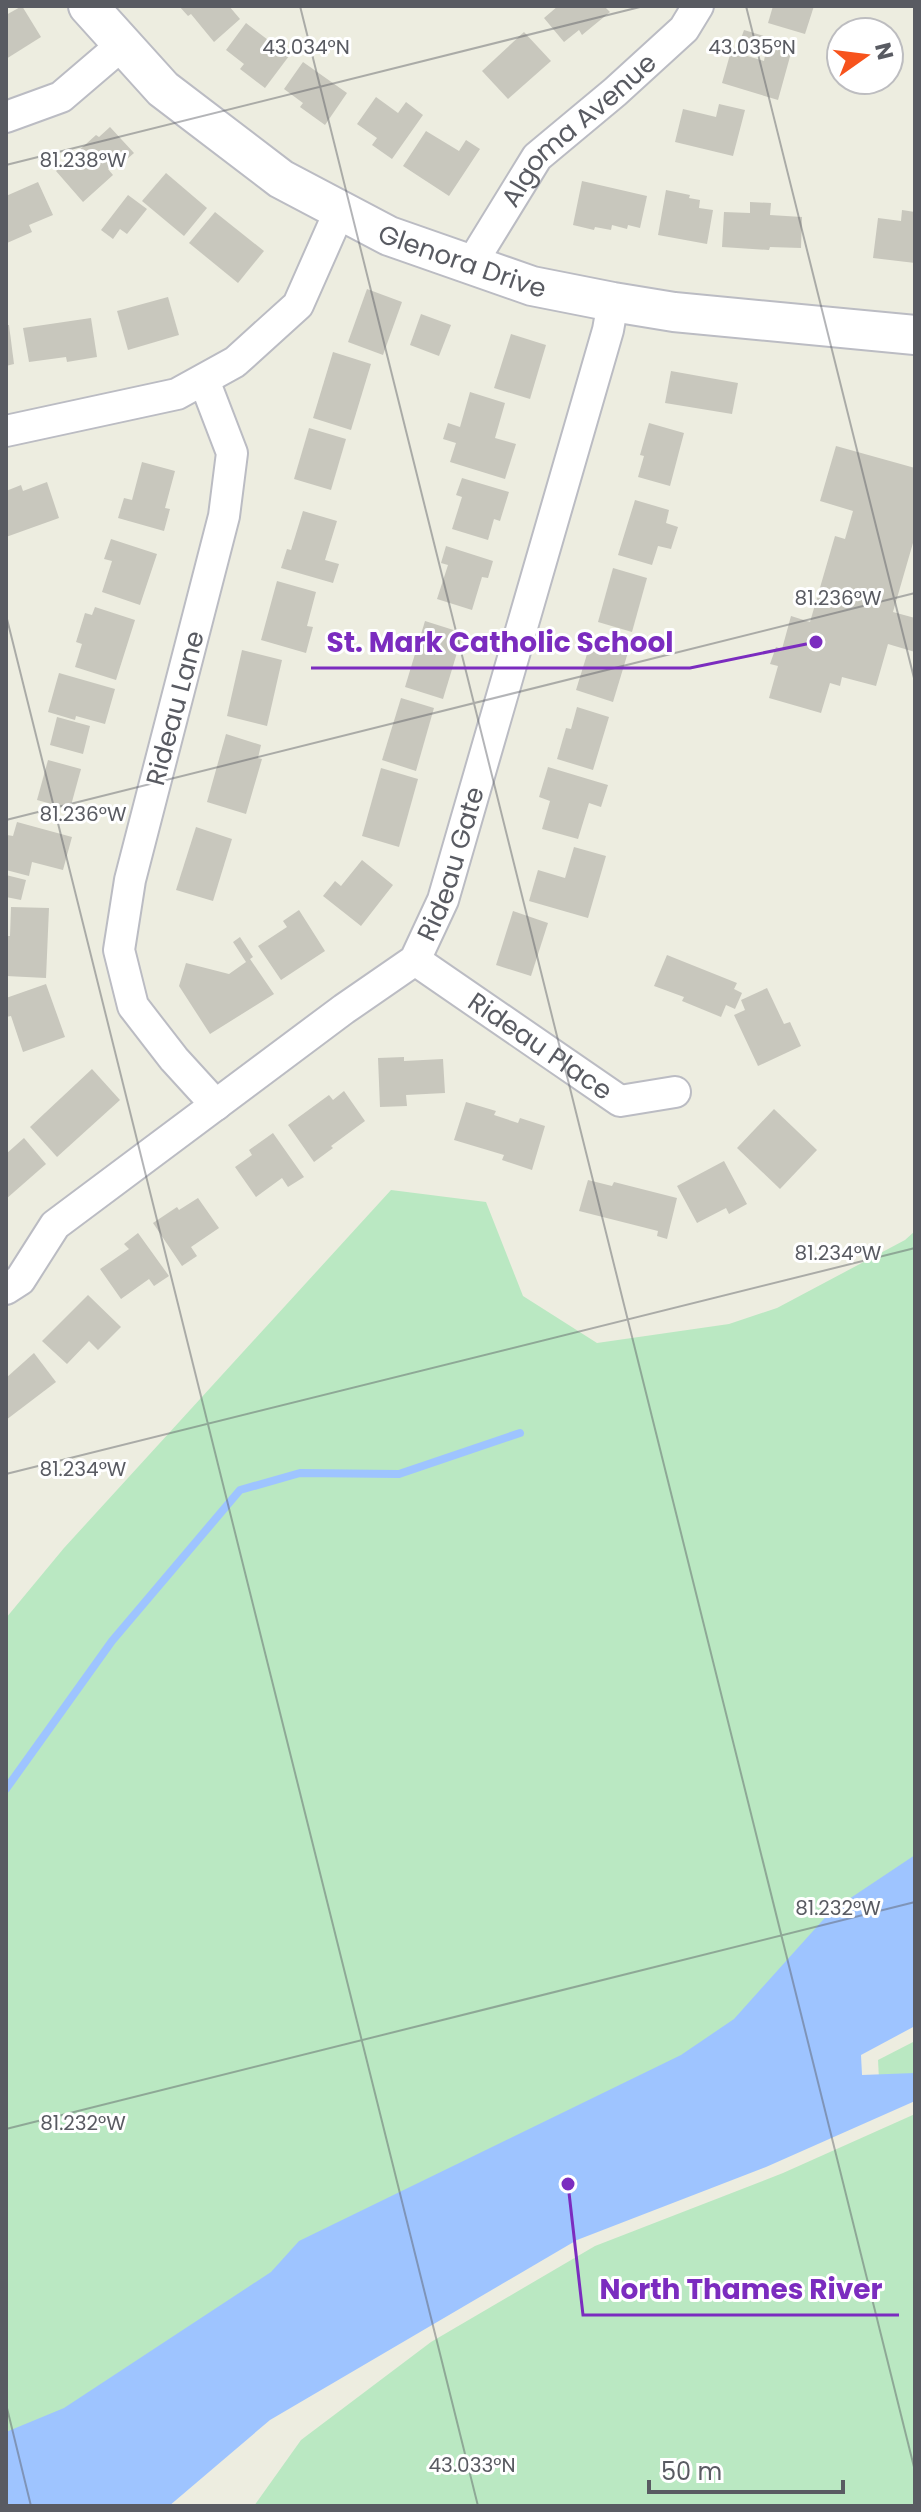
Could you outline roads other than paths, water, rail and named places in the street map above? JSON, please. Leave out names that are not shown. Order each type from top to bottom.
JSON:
[{"type":"street","name":"Glenora Drive","points":[[88,6],[163,89],[269,170],[389,236],[532,286],[613,302],[674,312],[915,335]]},
{"type":"street","name":"Algoma Avenue","points":[[470,266],[537,157],[684,29],[698,6]]},
{"type":"street","points":[[6,117],[61,97],[123,44]]},
{"type":"street","points":[[6,431],[177,394],[235,362],[298,305],[340,210]]},
{"type":"street","name":"Rideau Gate","points":[[6,1289],[20,1280],[55,1225],[415,960],[443,900],[608,330],[613,302]]},
{"type":"street","name":"Rideau Lane","points":[[204,380],[232,453],[224,516],[130,880],[119,950],[133,1006],[174,1059],[216,1105]]},
{"type":"street","name":"Rideau Place","points":[[415,960],[620,1101],[675,1092]]},
{"type":"water","points":[[915,1855],[915,2026],[861,2055],[862,2075],[915,2073],[915,2101],[766,2167],[577,2240],[270,2420],[169,2506],[6,2506],[6,2432],[64,2408],[271,2272],[299,2241],[681,2055],[734,2019],[831,1911]]},
{"type":"waterway","points":[[6,1789],[112,1641],[240,1490],[300,1473],[399,1474],[520,1433]]},
{"type":"place","name":"St. Mark Catholic School","points":[[816,642]]},
{"type":"place","name":"North Thames River","points":[[568,2184]]}]
